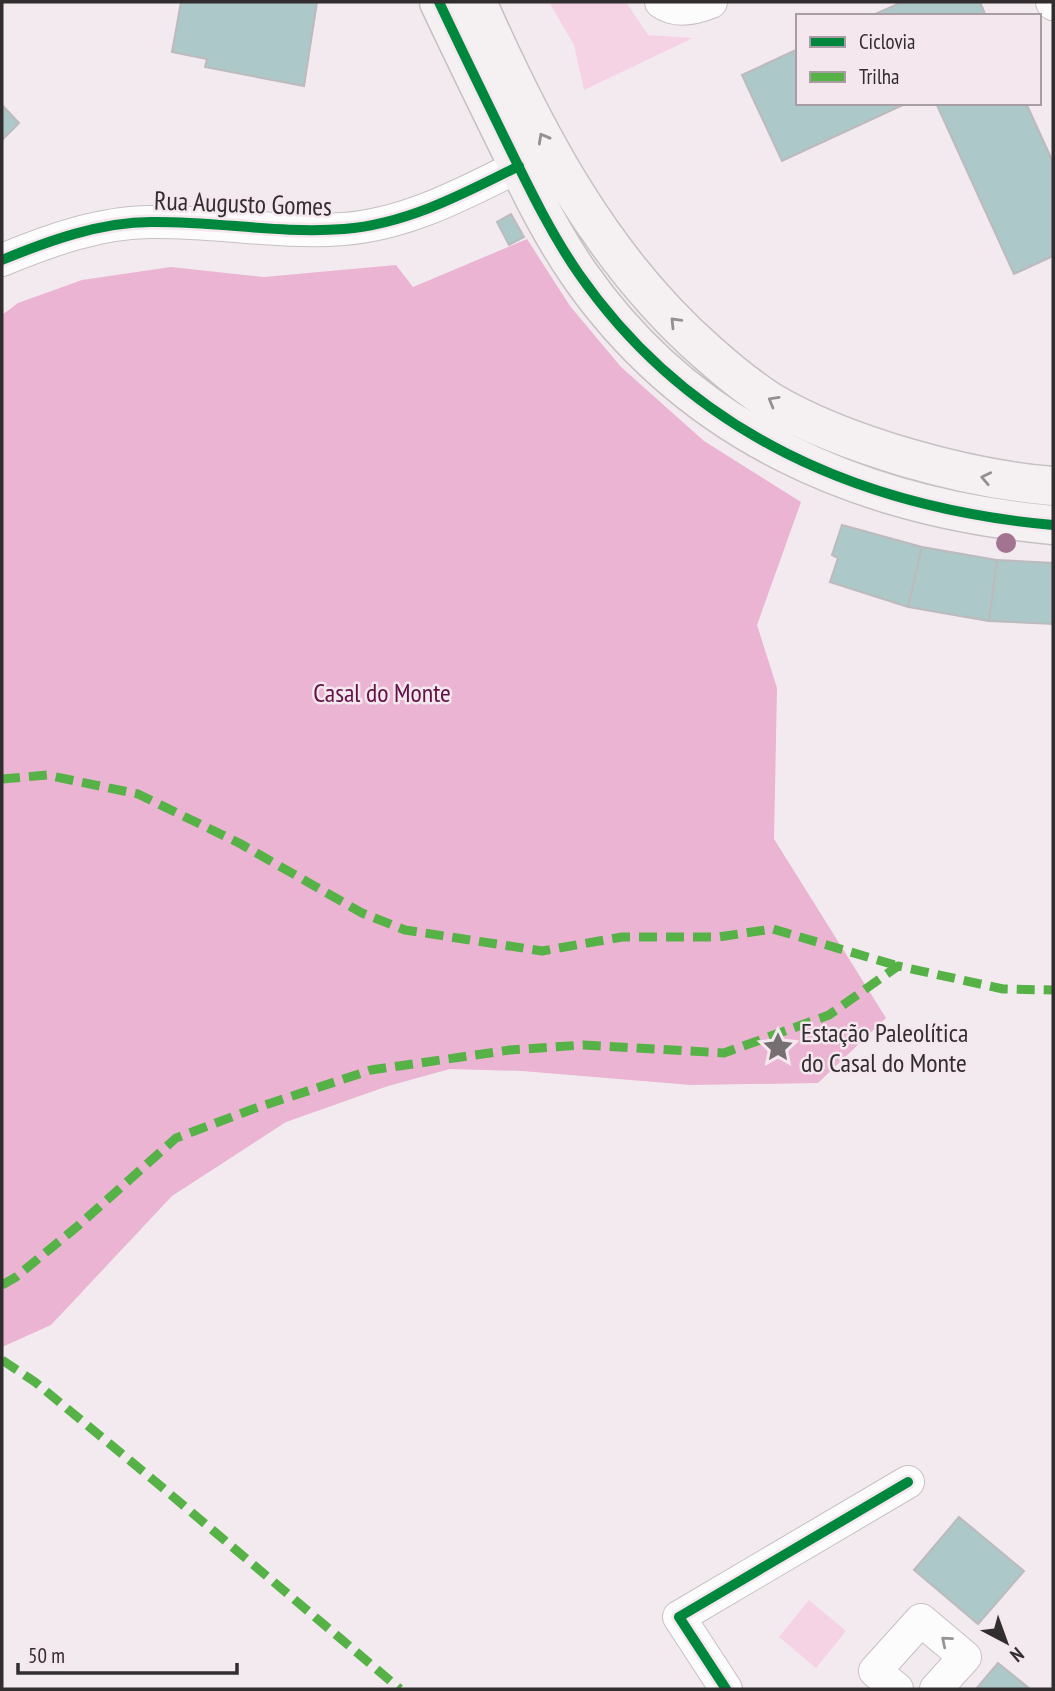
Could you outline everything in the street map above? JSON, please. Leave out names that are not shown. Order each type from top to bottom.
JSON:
[{"type":"street","points":[[439,2],[547,221],[579,274],[613,318],[689,391],[744,432],[836,477],[958,512],[1053,525]]},
{"type":"street","points":[[477,2],[538,131],[595,226],[652,299],[725,368],[770,401],[863,445],[993,480],[1053,486]]},
{"type":"street","points":[[661,2],[668,7],[683,9],[700,7],[711,2]]},
{"type":"street","name":"Rua Augusto Gomes","points":[[2,260],[51,240],[150,221],[289,231],[345,229],[395,221],[441,203],[519,166]]},
{"type":"street","points":[[726,1689],[679,1617],[908,1482]]},
{"type":"street","points":[[897,1689],[875,1671],[921,1620],[965,1657],[936,1689]]},
{"type":"shaded area","points":[[549,2],[626,2],[648,35],[693,38],[584,90],[574,45]]},
{"type":"shaded area","points":[[809,1600],[846,1631],[816,1668],[779,1637]]},
{"type":"green space","name":"Casal do Monte","points":[[527,239],[570,306],[621,367],[704,441],[801,502],[757,625],[777,688],[774,839],[886,1018],[818,1083],[691,1085],[522,1071],[450,1069],[388,1086],[286,1122],[172,1196],[51,1325],[2,1347],[2,315],[18,303],[82,280],[171,267],[264,277],[396,265],[413,287]]},
{"type":"building","points":[[181,2],[317,2],[304,86],[205,67],[207,59],[172,52]]},
{"type":"building","points":[[902,2],[980,2],[985,14],[875,14]]},
{"type":"building","points":[[796,50],[796,105],[903,105],[782,161],[742,75]]},
{"type":"building","points":[[2,105],[19,123],[2,140]]},
{"type":"building","points":[[937,105],[1027,105],[1053,162],[1053,256],[1014,274]]},
{"type":"building","points":[[511,214],[524,237],[509,245],[497,222]]},
{"type":"building","points":[[842,525],[922,547],[908,607],[830,582],[838,558],[832,555]]},
{"type":"building","points":[[922,547],[997,560],[989,621],[908,607]]},
{"type":"building","points":[[997,560],[1053,563],[1053,624],[989,621]]},
{"type":"building","points":[[959,1517],[1024,1571],[978,1624],[914,1570]]},
{"type":"building","points":[[998,1663],[1030,1689],[976,1689]]},
{"type":"marked path","points":[[2,779],[47,775],[138,794],[239,843],[362,913],[405,930],[542,951],[622,937],[718,937],[773,929],[898,966]]},
{"type":"marked path","points":[[2,1285],[16,1277],[79,1225],[176,1138],[371,1070],[510,1050],[583,1045],[724,1053],[829,1015],[898,966],[1003,989],[1053,990]]},
{"type":"marked path","points":[[2,1360],[35,1382],[400,1689]]},
{"type":"cycle path","points":[[439,2],[526,181],[569,259],[624,330],[674,379],[728,420],[787,454],[849,481],[915,501],[983,516],[1053,525]]},
{"type":"cycle path","points":[[2,260],[75,234],[132,223],[175,222],[296,230],[367,226],[434,206],[519,166]]},
{"type":"cycle path","points":[[726,1689],[679,1617],[908,1482]]},
{"type":"place","name":"Estação Paleolítica do Casal do Monte","points":[[778,1047]]}]
